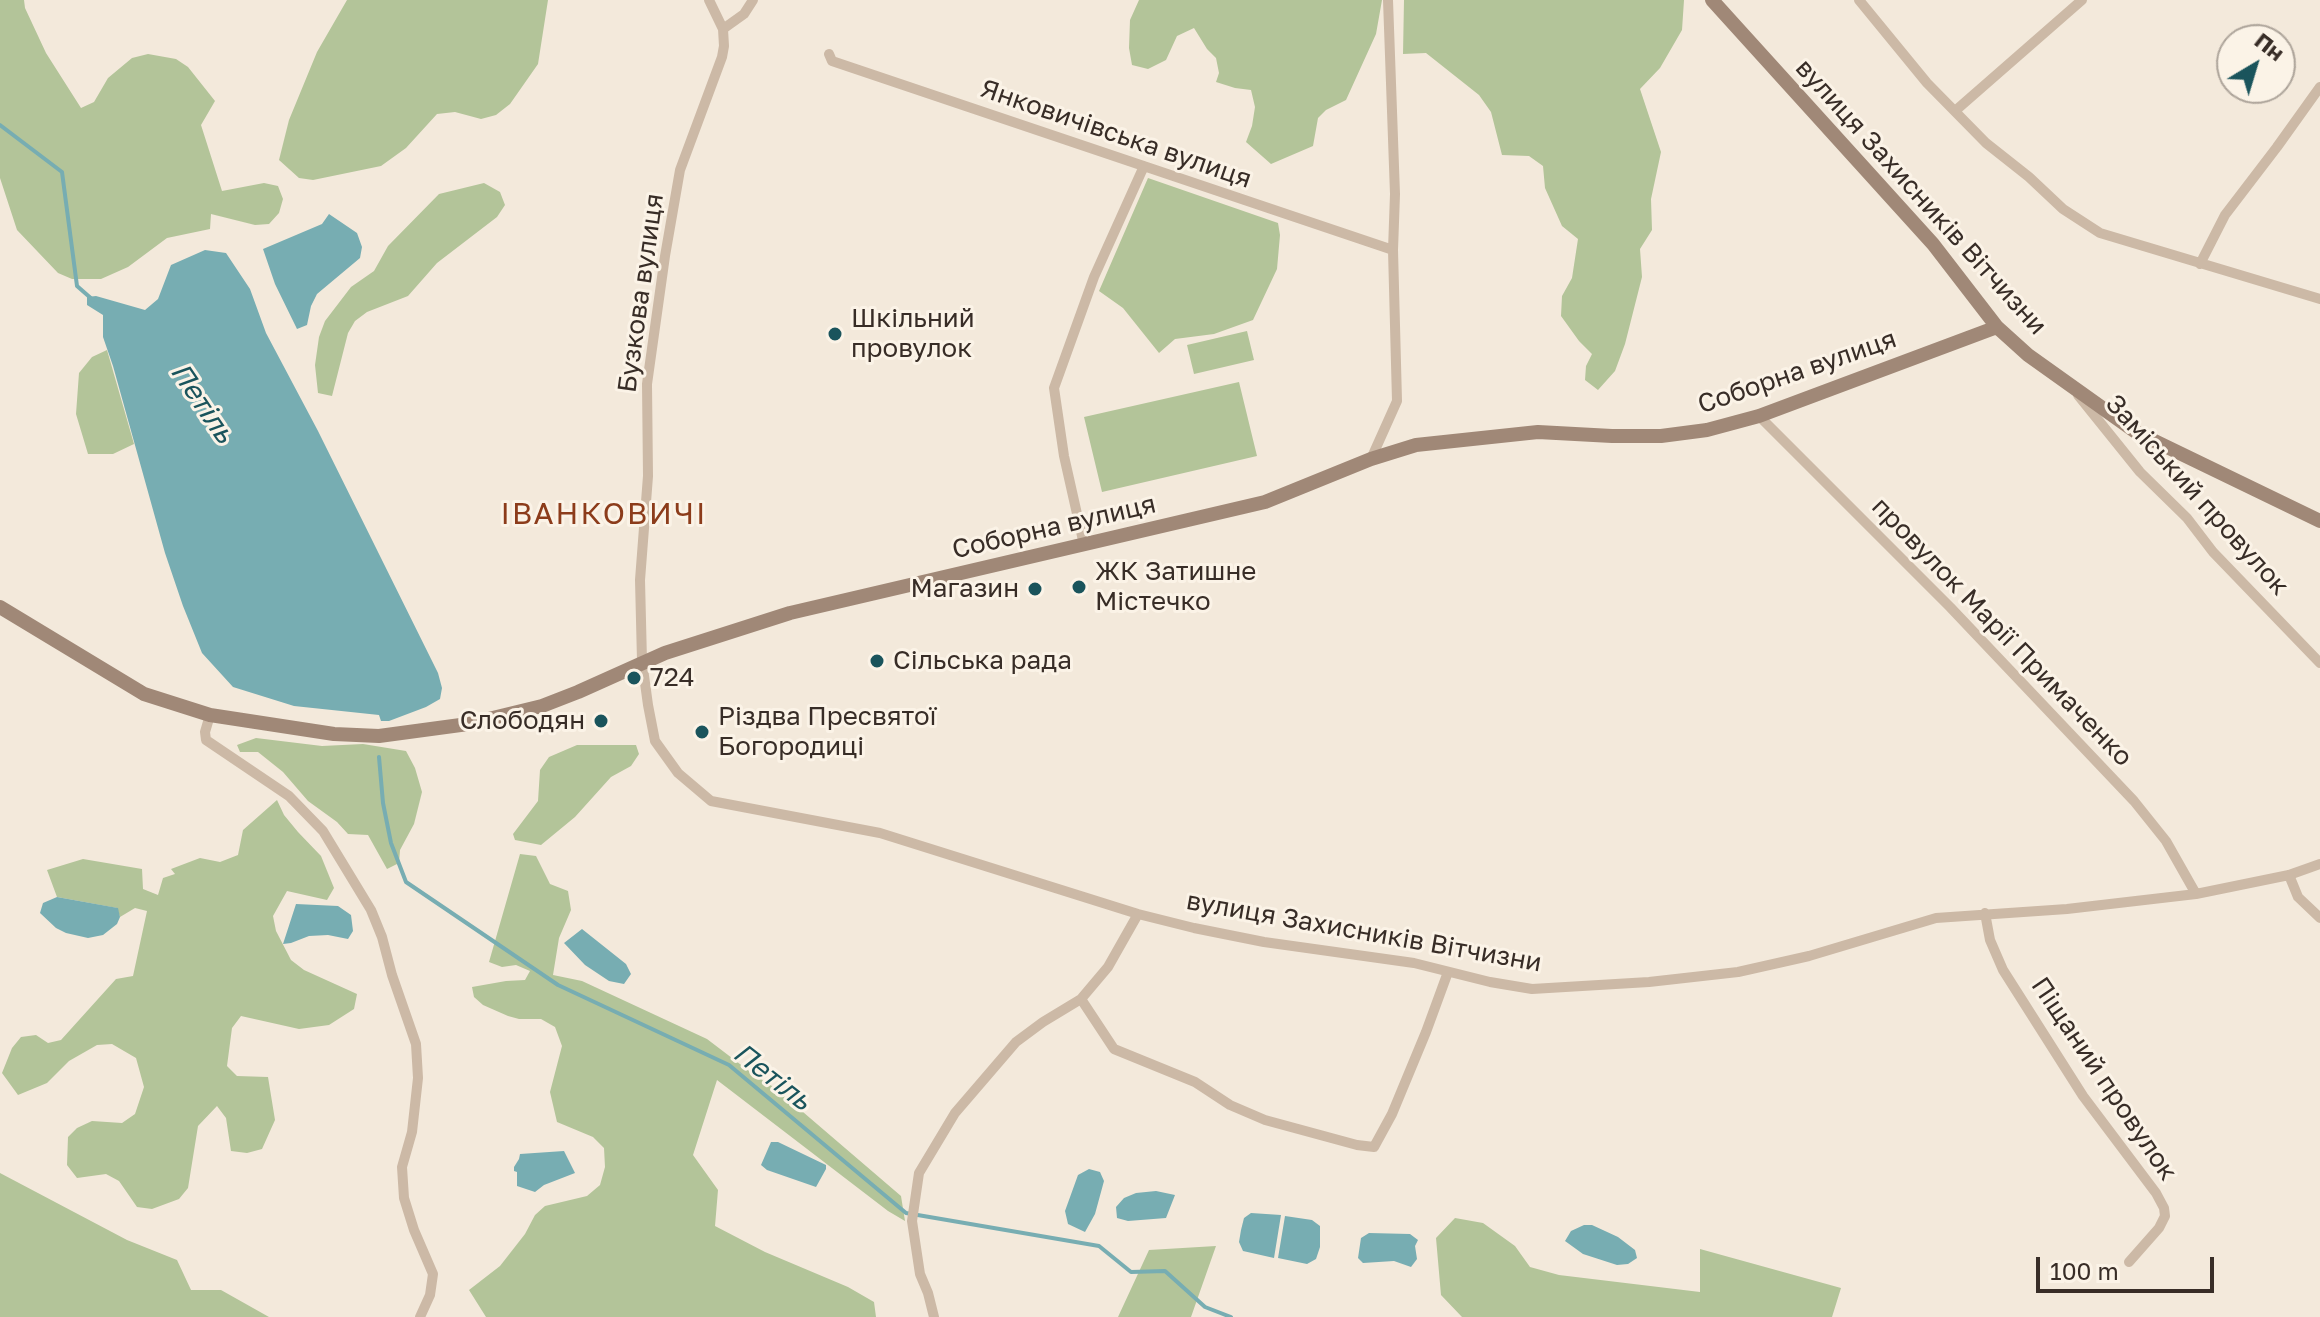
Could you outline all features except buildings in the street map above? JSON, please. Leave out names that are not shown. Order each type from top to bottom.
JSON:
[{"type":"street","points":[[709,0],[723,29],[744,14],[753,0]]},
{"type":"street","points":[[1371,459],[1397,401],[1393,250],[1395,194],[1388,0]]},
{"type":"street","name":"вулиця Захисників Вітчизни","points":[[1712,0],[1933,244],[1997,327],[2028,355],[2136,432],[2320,521]]},
{"type":"street","points":[[1859,0],[1927,83],[1986,143],[2063,209],[2100,233],[2320,299]]},
{"type":"street","points":[[1955,111],[2082,0]]},
{"type":"street","name":"Бузкова вулиця","points":[[642,661],[640,580],[648,476],[647,384],[680,170],[717,74],[724,46],[723,29]]},
{"type":"street","name":"Янковичівська вулиця","points":[[829,54],[832,61],[1393,250]]},
{"type":"street","points":[[2200,264],[2225,215],[2320,87]]},
{"type":"street","points":[[1084,545],[1064,456],[1054,388],[1094,277],[1144,166]]},
{"type":"street","name":"Соборна вулиця","points":[[0,607],[144,694],[210,715],[334,734],[379,736],[468,724],[542,706],[642,661],[790,613],[1265,502],[1371,459],[1416,445],[1538,432],[1661,436],[1707,430],[1759,416],[1997,327]]},
{"type":"street","name":"Заміський провулок","points":[[2074,390],[2140,472],[2187,518],[2213,552],[2320,663]]},
{"type":"street","name":"провулок Марії Примаченко","points":[[1759,416],[1950,607],[2134,801],[2166,841],[2196,894]]},
{"type":"street","name":"вулиця Захисників Вітчизни","points":[[642,661],[655,741],[678,773],[711,801],[880,833],[1138,914],[1194,928],[1264,942],[1414,963],[1532,989],[1664,981],[1738,972],[1809,956],[1936,918],[2067,909],[2196,894],[2289,875],[2320,864]]},
{"type":"street","points":[[210,715],[206,740],[289,796],[323,831],[371,910],[382,937],[416,1044],[418,1078],[412,1132],[402,1167],[404,1198],[433,1274],[430,1295],[420,1317]]},
{"type":"street","points":[[2289,875],[2298,897],[2320,918]]},
{"type":"street","name":"Піщаний провулок","points":[[1985,913],[1990,940],[2003,970],[2083,1096],[2164,1208],[2165,1216],[2159,1228],[2129,1262]]},
{"type":"street","points":[[934,1317],[920,1274],[912,1221],[919,1173],[955,1113],[1016,1042],[1081,999],[1108,967],[1138,914]]},
{"type":"street","points":[[1081,999],[1114,1049],[1195,1082],[1230,1105],[1265,1120],[1374,1147],[1392,1114],[1448,972]]},
{"type":"green space","points":[[0,0],[24,0],[46,53],[81,108],[94,102],[108,78],[132,58],[148,54],[176,59],[188,67],[215,101],[201,125],[222,191],[264,183],[278,186],[283,199],[279,213],[269,224],[255,225],[211,214],[210,229],[167,238],[128,267],[101,279],[72,279],[58,273],[17,230],[0,178]]},
{"type":"green space","points":[[347,0],[548,0],[538,64],[510,104],[496,115],[481,119],[455,112],[437,114],[406,148],[381,166],[313,180],[299,178],[279,160],[289,120],[317,52]]},
{"type":"green space","points":[[1139,0],[1382,0],[1376,34],[1346,100],[1326,110],[1318,118],[1313,146],[1271,164],[1246,142],[1255,107],[1251,90],[1216,82],[1219,73],[1216,58],[1194,28],[1177,36],[1166,60],[1148,69],[1132,65],[1130,20]]},
{"type":"green space","points":[[1404,0],[1684,0],[1682,30],[1660,68],[1640,89],[1661,152],[1651,199],[1652,230],[1640,249],[1642,277],[1625,344],[1615,371],[1598,390],[1585,380],[1586,366],[1592,354],[1561,316],[1562,296],[1572,278],[1578,239],[1562,226],[1545,188],[1543,166],[1529,156],[1502,155],[1491,112],[1479,95],[1426,53],[1403,54]]},
{"type":"green space","points":[[1148,178],[1278,223],[1277,269],[1253,320],[1214,334],[1175,339],[1159,353],[1123,308],[1099,291]]},
{"type":"green space","points":[[484,183],[500,192],[505,205],[497,217],[437,263],[408,296],[367,312],[355,321],[348,333],[332,396],[318,393],[315,365],[319,337],[325,321],[351,287],[374,271],[388,246],[439,194]]},
{"type":"green space","points":[[1247,331],[1254,360],[1194,374],[1187,345]]},
{"type":"green space","points":[[107,350],[134,444],[113,454],[88,454],[76,414],[79,373],[92,357]]},
{"type":"green space","points":[[1239,382],[1257,456],[1102,492],[1084,417]]},
{"type":"green space","points":[[256,738],[322,746],[363,744],[406,751],[422,792],[414,824],[400,850],[399,863],[387,869],[368,835],[348,834],[308,801],[283,772],[258,752],[240,752],[237,745]]},
{"type":"green space","points":[[577,745],[636,745],[639,754],[631,766],[611,777],[575,817],[541,845],[515,840],[513,834],[538,801],[540,770],[549,757]]},
{"type":"green space","points":[[277,800],[284,815],[321,856],[334,888],[327,900],[287,891],[273,916],[276,931],[291,960],[304,970],[357,994],[354,1009],[329,1025],[299,1029],[241,1016],[232,1028],[227,1066],[237,1076],[268,1077],[275,1120],[262,1149],[247,1153],[231,1151],[226,1118],[217,1106],[198,1126],[188,1188],[179,1199],[152,1209],[137,1207],[119,1181],[106,1174],[77,1178],[67,1165],[68,1137],[77,1128],[92,1121],[122,1123],[135,1114],[144,1087],[136,1058],[112,1044],[97,1045],[69,1061],[47,1083],[18,1095],[2,1073],[12,1048],[21,1037],[36,1035],[48,1043],[61,1040],[116,979],[133,976],[147,911],[135,908],[120,917],[117,908],[57,897],[47,870],[83,859],[142,869],[143,889],[158,895],[163,878],[175,874],[171,869],[200,858],[220,862],[238,855],[243,830]]},
{"type":"green space","points":[[520,854],[536,856],[550,884],[568,891],[571,910],[559,938],[553,975],[582,981],[707,1039],[775,1088],[901,1196],[905,1221],[717,1080],[693,1155],[718,1190],[715,1226],[765,1252],[848,1287],[874,1302],[876,1317],[486,1317],[469,1290],[500,1266],[525,1234],[535,1215],[545,1206],[587,1196],[600,1185],[605,1167],[604,1148],[593,1137],[557,1122],[550,1092],[562,1046],[555,1027],[541,1019],[508,1016],[483,1005],[474,997],[472,987],[525,980],[530,971],[516,965],[502,967],[489,962]]},
{"type":"green space","points":[[0,1173],[127,1240],[177,1260],[191,1290],[221,1290],[269,1317],[0,1317]]},
{"type":"green space","points":[[1455,1218],[1483,1223],[1515,1246],[1530,1267],[1559,1275],[1700,1292],[1700,1249],[1841,1288],[1832,1317],[1462,1317],[1441,1295],[1436,1238]]},
{"type":"green space","points":[[1216,1246],[1191,1317],[1118,1317],[1149,1250]]},
{"type":"water","points":[[329,214],[357,233],[362,247],[360,258],[317,294],[307,325],[297,329],[275,284],[263,249],[322,224]]},
{"type":"water","points":[[205,250],[226,253],[250,289],[266,333],[438,673],[442,688],[440,699],[426,707],[381,721],[379,715],[294,706],[233,687],[202,653],[165,553],[103,337],[103,315],[87,305],[87,297],[96,296],[145,310],[158,299],[171,265]]},
{"type":"water","points":[[57,897],[118,908],[120,917],[117,924],[103,935],[88,938],[66,933],[40,913],[43,903]]},
{"type":"water","points":[[296,904],[338,906],[351,915],[353,931],[348,939],[328,935],[309,936],[283,944]]},
{"type":"water","points":[[582,929],[626,964],[631,974],[624,984],[609,981],[585,965],[564,943]]},
{"type":"water","points":[[771,1142],[778,1142],[826,1165],[816,1187],[767,1170],[761,1165]]},
{"type":"water","points":[[564,1151],[575,1173],[544,1185],[535,1192],[517,1186],[514,1167],[520,1154]]},
{"type":"water","points":[[1089,1169],[1100,1172],[1104,1181],[1095,1214],[1085,1232],[1068,1224],[1065,1211],[1078,1175]]},
{"type":"water","points":[[1156,1191],[1175,1195],[1166,1218],[1128,1221],[1117,1218],[1116,1207],[1124,1198]]},
{"type":"water","points":[[1251,1213],[1281,1215],[1274,1258],[1243,1251],[1239,1242],[1241,1230],[1244,1218]]},
{"type":"water","points":[[1285,1216],[1312,1220],[1320,1226],[1320,1247],[1316,1259],[1307,1264],[1278,1258]]},
{"type":"water","points":[[1592,1225],[1618,1237],[1635,1250],[1637,1258],[1628,1264],[1617,1265],[1583,1254],[1565,1241],[1571,1231]]},
{"type":"water","points":[[1369,1233],[1410,1234],[1418,1240],[1415,1246],[1417,1259],[1411,1267],[1394,1261],[1363,1263],[1358,1258],[1361,1238]]},
{"type":"waterway","name":"Петіль","points":[[0,125],[62,172],[77,286],[93,300]]},
{"type":"waterway","name":"Петіль","points":[[379,757],[391,843],[406,882],[558,985],[729,1065],[906,1213],[1099,1246],[1131,1272],[1165,1271],[1205,1307],[1231,1317]]},
{"type":"place","name":"Шкільний провулок","points":[[835,334]]},
{"type":"place","name":"ЖК Затишне Містечко","points":[[1079,587]]},
{"type":"place","name":"Магазин","points":[[1035,589]]},
{"type":"place","name":"Cільська рада","points":[[877,661]]},
{"type":"place","name":"724","points":[[634,678]]},
{"type":"place","name":"Слободян","points":[[601,721]]},
{"type":"place","name":"Різдва Пресвятої Богородиці","points":[[702,732]]},
{"type":"district","name":"ІВАНКОВИЧІ","points":[[604,514]]}]
